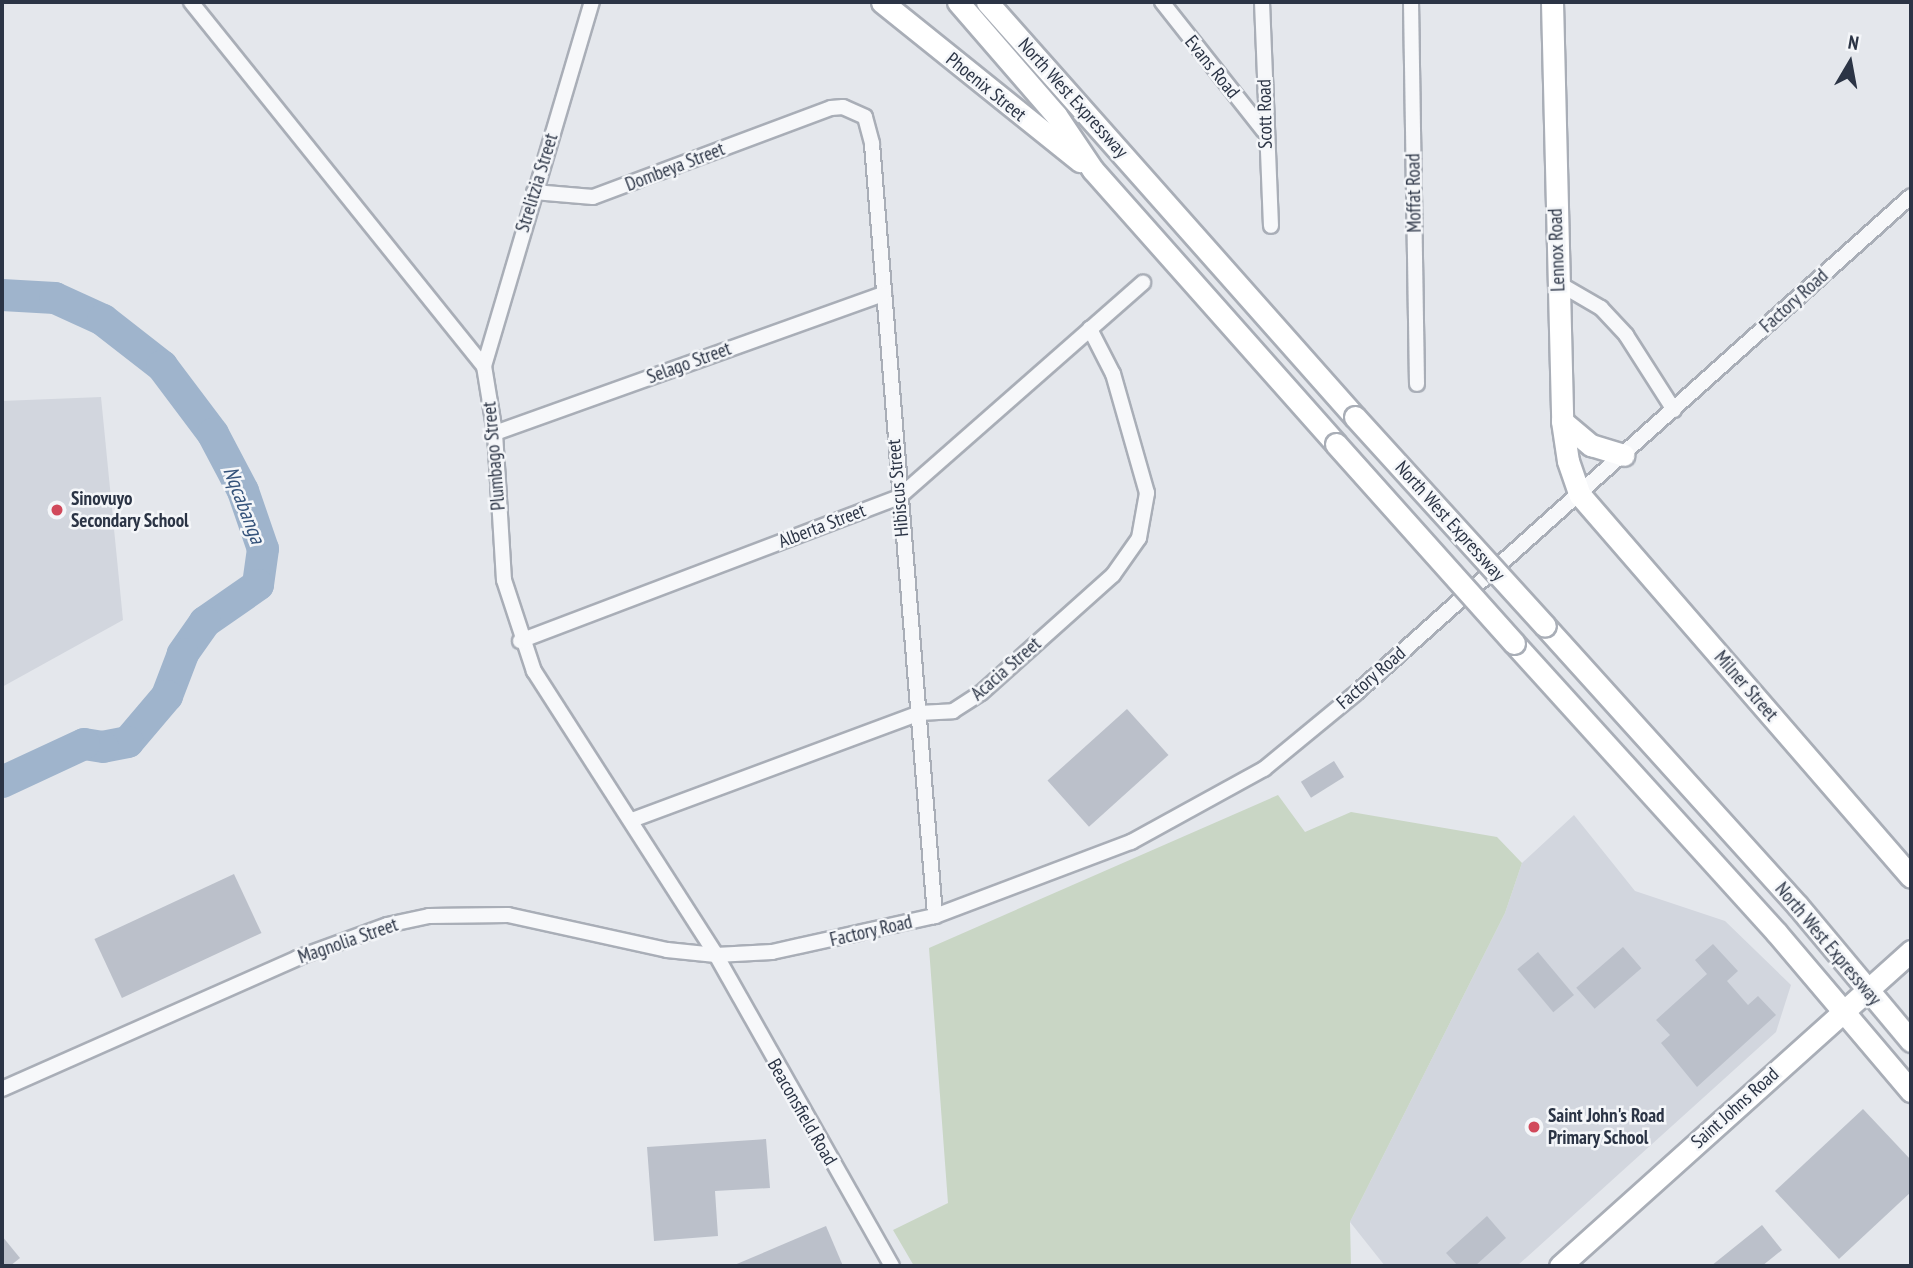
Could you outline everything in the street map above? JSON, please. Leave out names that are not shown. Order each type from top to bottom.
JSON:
[{"type":"main road","name":"Phoenix Street","points":[[882,2],[1002,102],[1093,170]]},
{"type":"main road","points":[[958,2],[1056,115],[1093,170]]},
{"type":"main road","name":"North West Expressway","points":[[987,2],[1355,416],[1798,906],[1866,991],[1911,1041]]},
{"type":"main road","name":"Lennox Road","points":[[1552,2],[1562,421],[1568,461],[1580,495]]},
{"type":"main road","name":"North West Expressway","points":[[1093,170],[1335,444],[1776,932],[1911,1091]]},
{"type":"main road","points":[[1562,421],[1591,445],[1624,456]]},
{"type":"main road","name":"Milner Street","points":[[1580,495],[1911,877]]},
{"type":"main road","name":"Saint Johns Road","points":[[1560,1266],[1911,951]]},
{"type":"street","name":"Plumbago Street","points":[[191,2],[484,366],[495,433],[504,580],[520,641],[545,692],[632,820],[716,955]]},
{"type":"street","name":"Strelitzia Street","points":[[484,366],[592,2]]},
{"type":"street","name":"Evans Road","points":[[1163,2],[1264,131]]},
{"type":"street","name":"Scott Road","points":[[1262,2],[1264,131],[1271,226]]},
{"type":"street","name":"Moffat Road","points":[[1411,2],[1417,384]]},
{"type":"street","name":"Hibiscus Street","points":[[812,114],[843,107],[865,117],[870,128],[935,916]]},
{"type":"street","name":"Dombeya Street","points":[[534,192],[593,197],[812,114]]},
{"type":"street","name":"Factory Road","points":[[716,955],[797,947],[935,916],[1131,842],[1214,800],[1264,769],[1580,495],[1911,196]]},
{"type":"street","name":"Alberta Street","points":[[520,641],[899,497],[1143,283]]},
{"type":"street","points":[[1558,283],[1601,308],[1626,335],[1674,410]]},
{"type":"street","name":"Selago Street","points":[[495,433],[884,293]]},
{"type":"street","name":"Acacia Street","points":[[632,820],[919,713],[953,711],[981,693],[1113,575],[1139,538],[1146,513],[1144,474],[1109,363],[1090,329]]},
{"type":"street","name":"Magnolia Street","points":[[2,1089],[297,958],[387,925],[429,916],[508,915],[667,950],[716,955]]},
{"type":"street","name":"Beaconsfield Road","points":[[716,955],[892,1266]]},
{"type":"shaded area","name":"Sinovuyo Secondary School","points":[[101,397],[123,620],[2,687],[2,401]]},
{"type":"shaded area","name":"Saint John's Road Primary School","points":[[1574,815],[1635,891],[1725,921],[1791,985],[1776,1032],[1517,1266],[1385,1266],[1350,1222],[1505,913],[1522,863]]},
{"type":"green space","points":[[1278,795],[1305,832],[1351,812],[1497,837],[1522,863],[1505,913],[1350,1222],[1351,1266],[914,1266],[893,1230],[948,1203],[929,948]]},
{"type":"building","points":[[1127,709],[1168,755],[1089,827],[1047,781]]},
{"type":"building","points":[[1334,761],[1344,777],[1311,798],[1301,782]]},
{"type":"building","points":[[234,874],[261,933],[122,998],[94,939]]},
{"type":"building","points":[[1713,944],[1738,971],[1727,981],[1748,1005],[1758,996],[1776,1015],[1697,1087],[1661,1043],[1670,1035],[1656,1020],[1707,974],[1695,960]]},
{"type":"building","points":[[1623,947],[1641,968],[1595,1009],[1576,988]]},
{"type":"building","points":[[1538,952],[1574,995],[1553,1012],[1517,969]]},
{"type":"building","points":[[1863,1109],[1911,1160],[1911,1192],[1839,1259],[1775,1191]]},
{"type":"building","points":[[766,1139],[770,1188],[715,1191],[718,1236],[654,1241],[647,1147]]},
{"type":"building","points":[[1487,1216],[1506,1238],[1475,1266],[1458,1266],[1446,1253]]},
{"type":"building","points":[[1762,1225],[1782,1250],[1762,1266],[1711,1266]]},
{"type":"building","points":[[826,1226],[843,1266],[732,1266]]},
{"type":"building","points":[[2,1236],[20,1258],[10,1266],[2,1266]]},
{"type":"waterway","name":"Nqcabanga","points":[[2,295],[55,298],[103,320],[162,366],[213,434],[243,491],[263,549],[258,585],[205,622],[183,654],[167,696],[128,742],[103,747],[84,744],[2,782]]},
{"type":"place","name":"Sinovuyo Secondary School","points":[[57,510]]},
{"type":"place","name":"Saint John's Road Primary School","points":[[1534,1127]]}]
